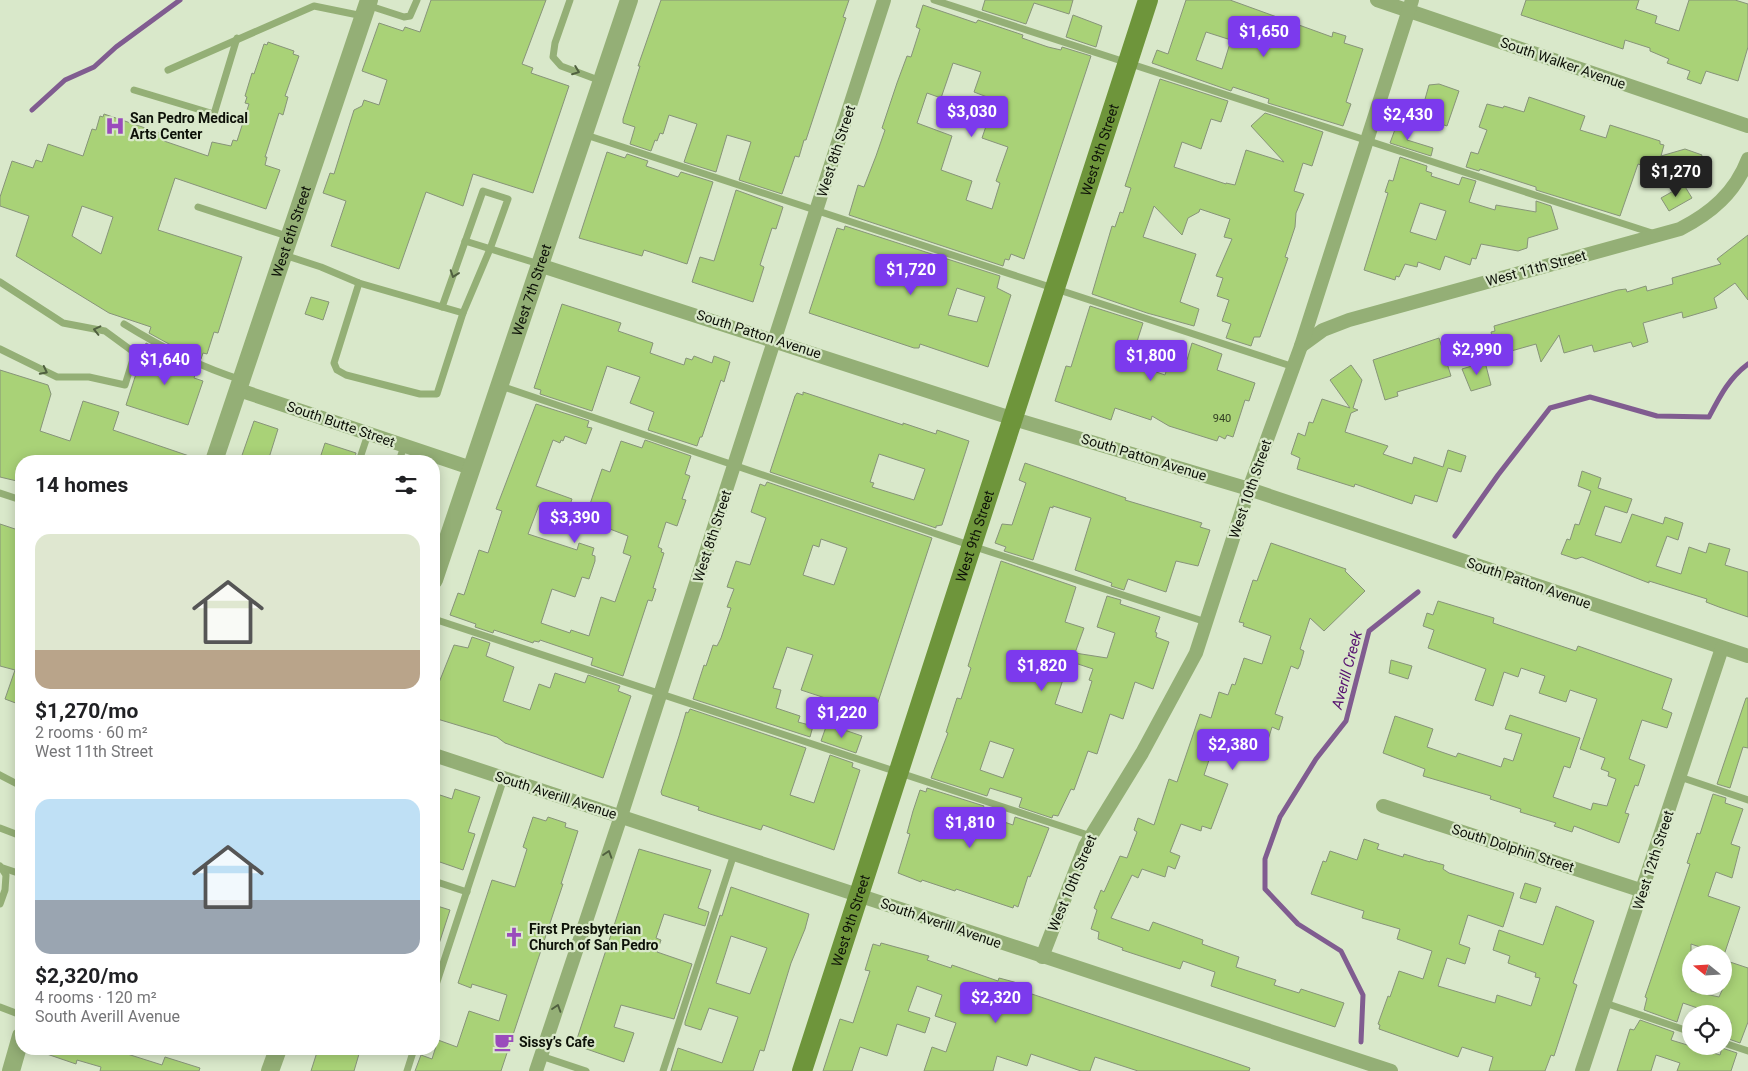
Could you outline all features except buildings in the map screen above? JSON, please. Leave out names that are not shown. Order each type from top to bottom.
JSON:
[{"type":"main road","name":"West 9th Street","points":[[802,1071],[1148,0]]},
{"type":"street","name":"West 7th Street","points":[[440,557],[629,0]]},
{"type":"street","name":"West 8th Street","points":[[536,1071],[621,816],[884,0]]},
{"type":"street","name":"South Walker Avenue","points":[[1377,0],[1410,5],[1748,126]]},
{"type":"street","name":"West 10th Street","points":[[1042,957],[1085,846],[1142,753],[1196,653],[1249,489],[1301,346],[1410,5]]},
{"type":"street","name":"West 6th Street","points":[[216,455],[366,7]]},
{"type":"street","name":"West 11th Street","points":[[1301,346],[1323,330],[1349,320],[1680,229],[1716,207],[1732,190],[1748,159]]},
{"type":"street","name":"South Patton Avenue","points":[[539,264],[775,339],[1014,419],[1249,489],[1748,656]]},
{"type":"street","name":"South Butte Street","points":[[241,385],[368,434],[431,455]]},
{"type":"street","name":"South Butte Street","points":[[440,458],[471,468]]},
{"type":"street","name":"West 12th Street","points":[[1582,1071],[1722,648]]},
{"type":"street","name":"South Averill Avenue","points":[[440,757],[1391,1071]]},
{"type":"street","name":"South Dolphin Street","points":[[1383,806],[1643,891]]},
{"type":"street","points":[[10,1071],[15,1055]]},
{"type":"street","points":[[270,1071],[276,1055]]},
{"type":"lane","points":[[168,70],[237,38],[314,6],[366,7],[404,17],[410,16],[417,0]]},
{"type":"lane","points":[[570,0],[555,43],[553,57],[561,66],[601,81]]},
{"type":"lane","points":[[934,0],[1366,142],[1658,235]]},
{"type":"lane","points":[[134,90],[214,114],[237,38]]},
{"type":"lane","points":[[583,134],[1294,367]]},
{"type":"lane","points":[[359,284],[334,364],[337,370],[346,375],[420,394],[437,394],[464,313],[508,199],[483,191],[442,307]]},
{"type":"lane","points":[[198,207],[290,237]]},
{"type":"lane","points":[[465,240],[539,264]]},
{"type":"lane","points":[[284,255],[321,267],[359,284],[464,313]]},
{"type":"lane","points":[[0,282],[63,323],[105,332],[136,353],[125,385],[89,377],[57,378],[0,349]]},
{"type":"lane","points":[[124,324],[241,385]]},
{"type":"lane","points":[[498,385],[972,546],[1206,622]]},
{"type":"lane","points":[[361,455],[368,434]]},
{"type":"lane","points":[[401,455],[404,446]]},
{"type":"lane","points":[[0,493],[15,498]]},
{"type":"lane","points":[[440,621],[1091,836]]},
{"type":"lane","points":[[0,775],[15,783]]},
{"type":"lane","points":[[1680,777],[1748,800]]},
{"type":"lane","points":[[440,973],[504,778]]},
{"type":"lane","points":[[0,828],[15,834]]},
{"type":"lane","points":[[663,1071],[734,854]]},
{"type":"lane","points":[[1,867],[15,872]]},
{"type":"lane","points":[[0,904],[5,890],[6,875],[1,867]]},
{"type":"lane","points":[[440,883],[467,892]]},
{"type":"lane","points":[[1605,1003],[1682,1029]]},
{"type":"lane","points":[[0,1007],[15,1013]]},
{"type":"lane","points":[[1732,1046],[1748,1051]]},
{"type":"lane","points":[[407,1071],[411,1055]]},
{"type":"lane","points":[[541,1056],[586,1071]]},
{"type":"waterway","points":[[32,110],[65,80],[94,67],[116,47],[180,0]]},
{"type":"waterway","name":"Averill Creek","points":[[1455,536],[1498,475],[1550,408],[1590,397],[1657,416],[1709,417],[1730,381],[1748,364]]},
{"type":"waterway","name":"Averill Creek","points":[[1361,1042],[1363,995],[1341,951],[1298,924],[1265,889],[1265,859],[1280,817],[1316,759],[1346,721],[1369,631],[1418,592]]},
{"type":"place","name":"San Pedro Medical Arts Center","points":[[115,126]]},
{"type":"place","name":"First Presbyterian Church of San Pedro","points":[[514,937]]},
{"type":"place","name":"Sissy’s Cafe","points":[[504,1042]]}]
